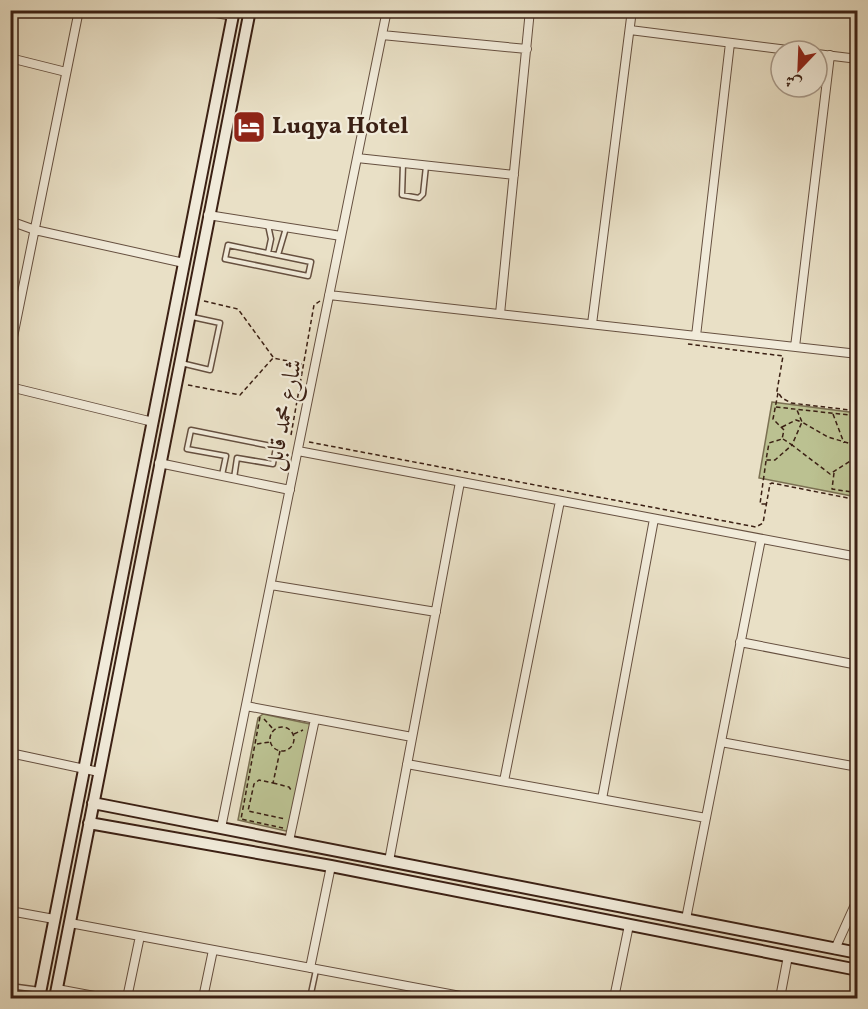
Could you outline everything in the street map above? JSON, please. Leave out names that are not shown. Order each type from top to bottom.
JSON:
[{"type":"street","points":[[10,352],[78,10]]},
{"type":"street","points":[[40,994],[234,13],[199,10]]},
{"type":"street","points":[[105,999],[56,994],[250,10]]},
{"type":"street","name":"شارع محمد قابل","points":[[221,828],[387,10]]},
{"type":"street","points":[[500,314],[530,10]]},
{"type":"street","points":[[592,324],[632,10]]},
{"type":"street","points":[[630,30],[769,47]]},
{"type":"street","points":[[382,35],[526,49]]},
{"type":"street","points":[[696,336],[730,42]]},
{"type":"street","points":[[795,347],[830,55],[858,59]]},
{"type":"street","points":[[10,58],[66,72]]},
{"type":"street","points":[[214,113],[228,116]]},
{"type":"street","points":[[357,158],[514,175]]},
{"type":"street","points":[[208,215],[341,236]]},
{"type":"street","points":[[10,221],[35,230],[184,263]]},
{"type":"street","points":[[327,297],[858,354]]},
{"type":"street","points":[[10,387],[153,422]]},
{"type":"street","points":[[298,451],[858,557]]},
{"type":"street","points":[[159,463],[290,490]]},
{"type":"street","points":[[389,861],[460,482]]},
{"type":"street","points":[[504,782],[560,501]]},
{"type":"street","points":[[602,799],[654,519]]},
{"type":"street","points":[[686,919],[761,539]]},
{"type":"street","points":[[270,585],[436,612]]},
{"type":"street","points":[[740,642],[858,665]]},
{"type":"street","points":[[246,706],[412,737]]},
{"type":"street","points":[[289,842],[315,719]]},
{"type":"street","points":[[721,742],[858,767]]},
{"type":"street","points":[[10,753],[99,772]]},
{"type":"street","points":[[407,764],[706,818]]},
{"type":"street","points":[[93,803],[858,953]]},
{"type":"street","points":[[89,823],[331,866],[858,969]]},
{"type":"street","points":[[313,969],[331,866]]},
{"type":"street","points":[[835,949],[858,898]]},
{"type":"street","points":[[11,911],[54,919]]},
{"type":"street","points":[[70,922],[471,999]]},
{"type":"street","points":[[614,999],[629,925]]},
{"type":"street","points":[[127,999],[140,936]]},
{"type":"street","points":[[203,999],[213,950]]},
{"type":"street","points":[[780,999],[788,956]]},
{"type":"lane","points":[[403,163],[402,195],[419,198],[423,194],[426,166]]},
{"type":"lane","points":[[268,224],[270,239],[268,253]]},
{"type":"lane","points":[[278,255],[287,227]]},
{"type":"lane","points":[[228,245],[278,255],[311,262],[308,276],[225,259],[228,245]]},
{"type":"lane","points":[[179,363],[210,370],[220,323],[188,316]]},
{"type":"lane","points":[[191,430],[276,447],[273,465],[237,458],[188,449],[191,430]]},
{"type":"lane","points":[[222,476],[226,456]]},
{"type":"lane","points":[[233,478],[237,458]]},
{"type":"lane","points":[[10,922],[11,911]]},
{"type":"lane","points":[[310,999],[313,969]]},
{"type":"lane","points":[[10,986],[40,994]]},
{"type":"lane","points":[[252,999],[266,999]]},
{"type":"path","points":[[291,439],[314,304],[327,297]]},
{"type":"path","points":[[204,301],[238,309],[273,358],[304,364]]},
{"type":"path","points":[[689,345],[783,356],[773,419],[782,427],[782,439]]},
{"type":"path","points":[[188,385],[240,394],[273,358]]},
{"type":"path","points":[[778,392],[791,403],[858,411]]},
{"type":"path","points":[[775,406],[858,416]]},
{"type":"path","points":[[766,460],[776,460],[792,446],[802,422],[796,409]]},
{"type":"path","points":[[832,413],[845,444]]},
{"type":"path","points":[[782,427],[796,420],[845,444],[858,446]]},
{"type":"path","points":[[782,439],[830,474],[858,456]]},
{"type":"path","points":[[766,505],[760,504],[769,443],[782,439]]},
{"type":"path","points":[[306,441],[756,527],[764,523],[772,483],[858,500]]},
{"type":"path","points":[[834,471],[832,489],[858,493]]},
{"type":"path","points":[[261,716],[271,717]]},
{"type":"path","points":[[261,716],[274,730]]},
{"type":"path","points":[[261,716],[241,819],[286,829]]},
{"type":"path","points":[[285,728],[287,720]]},
{"type":"path","points":[[293,734],[310,727]]},
{"type":"path","points":[[274,730],[285,728],[293,734],[294,742],[291,748],[280,751]]},
{"type":"path","points":[[271,742],[274,730]]},
{"type":"path","points":[[256,745],[271,742]]},
{"type":"path","points":[[271,742],[280,751]]},
{"type":"path","points":[[273,783],[280,751]]},
{"type":"path","points":[[246,820],[254,784],[259,780],[289,787],[292,793]]},
{"type":"path","points":[[248,783],[254,784]]},
{"type":"path","points":[[248,811],[287,819]]},
{"type":"green space","points":[[772,402],[857,413],[857,497],[759,478]]},
{"type":"green space","points":[[263,714],[310,724],[312,729],[291,829],[286,831],[238,820],[258,718]]},
{"type":"place","name":"Luqya Hotel","points":[[249,127]]}]
